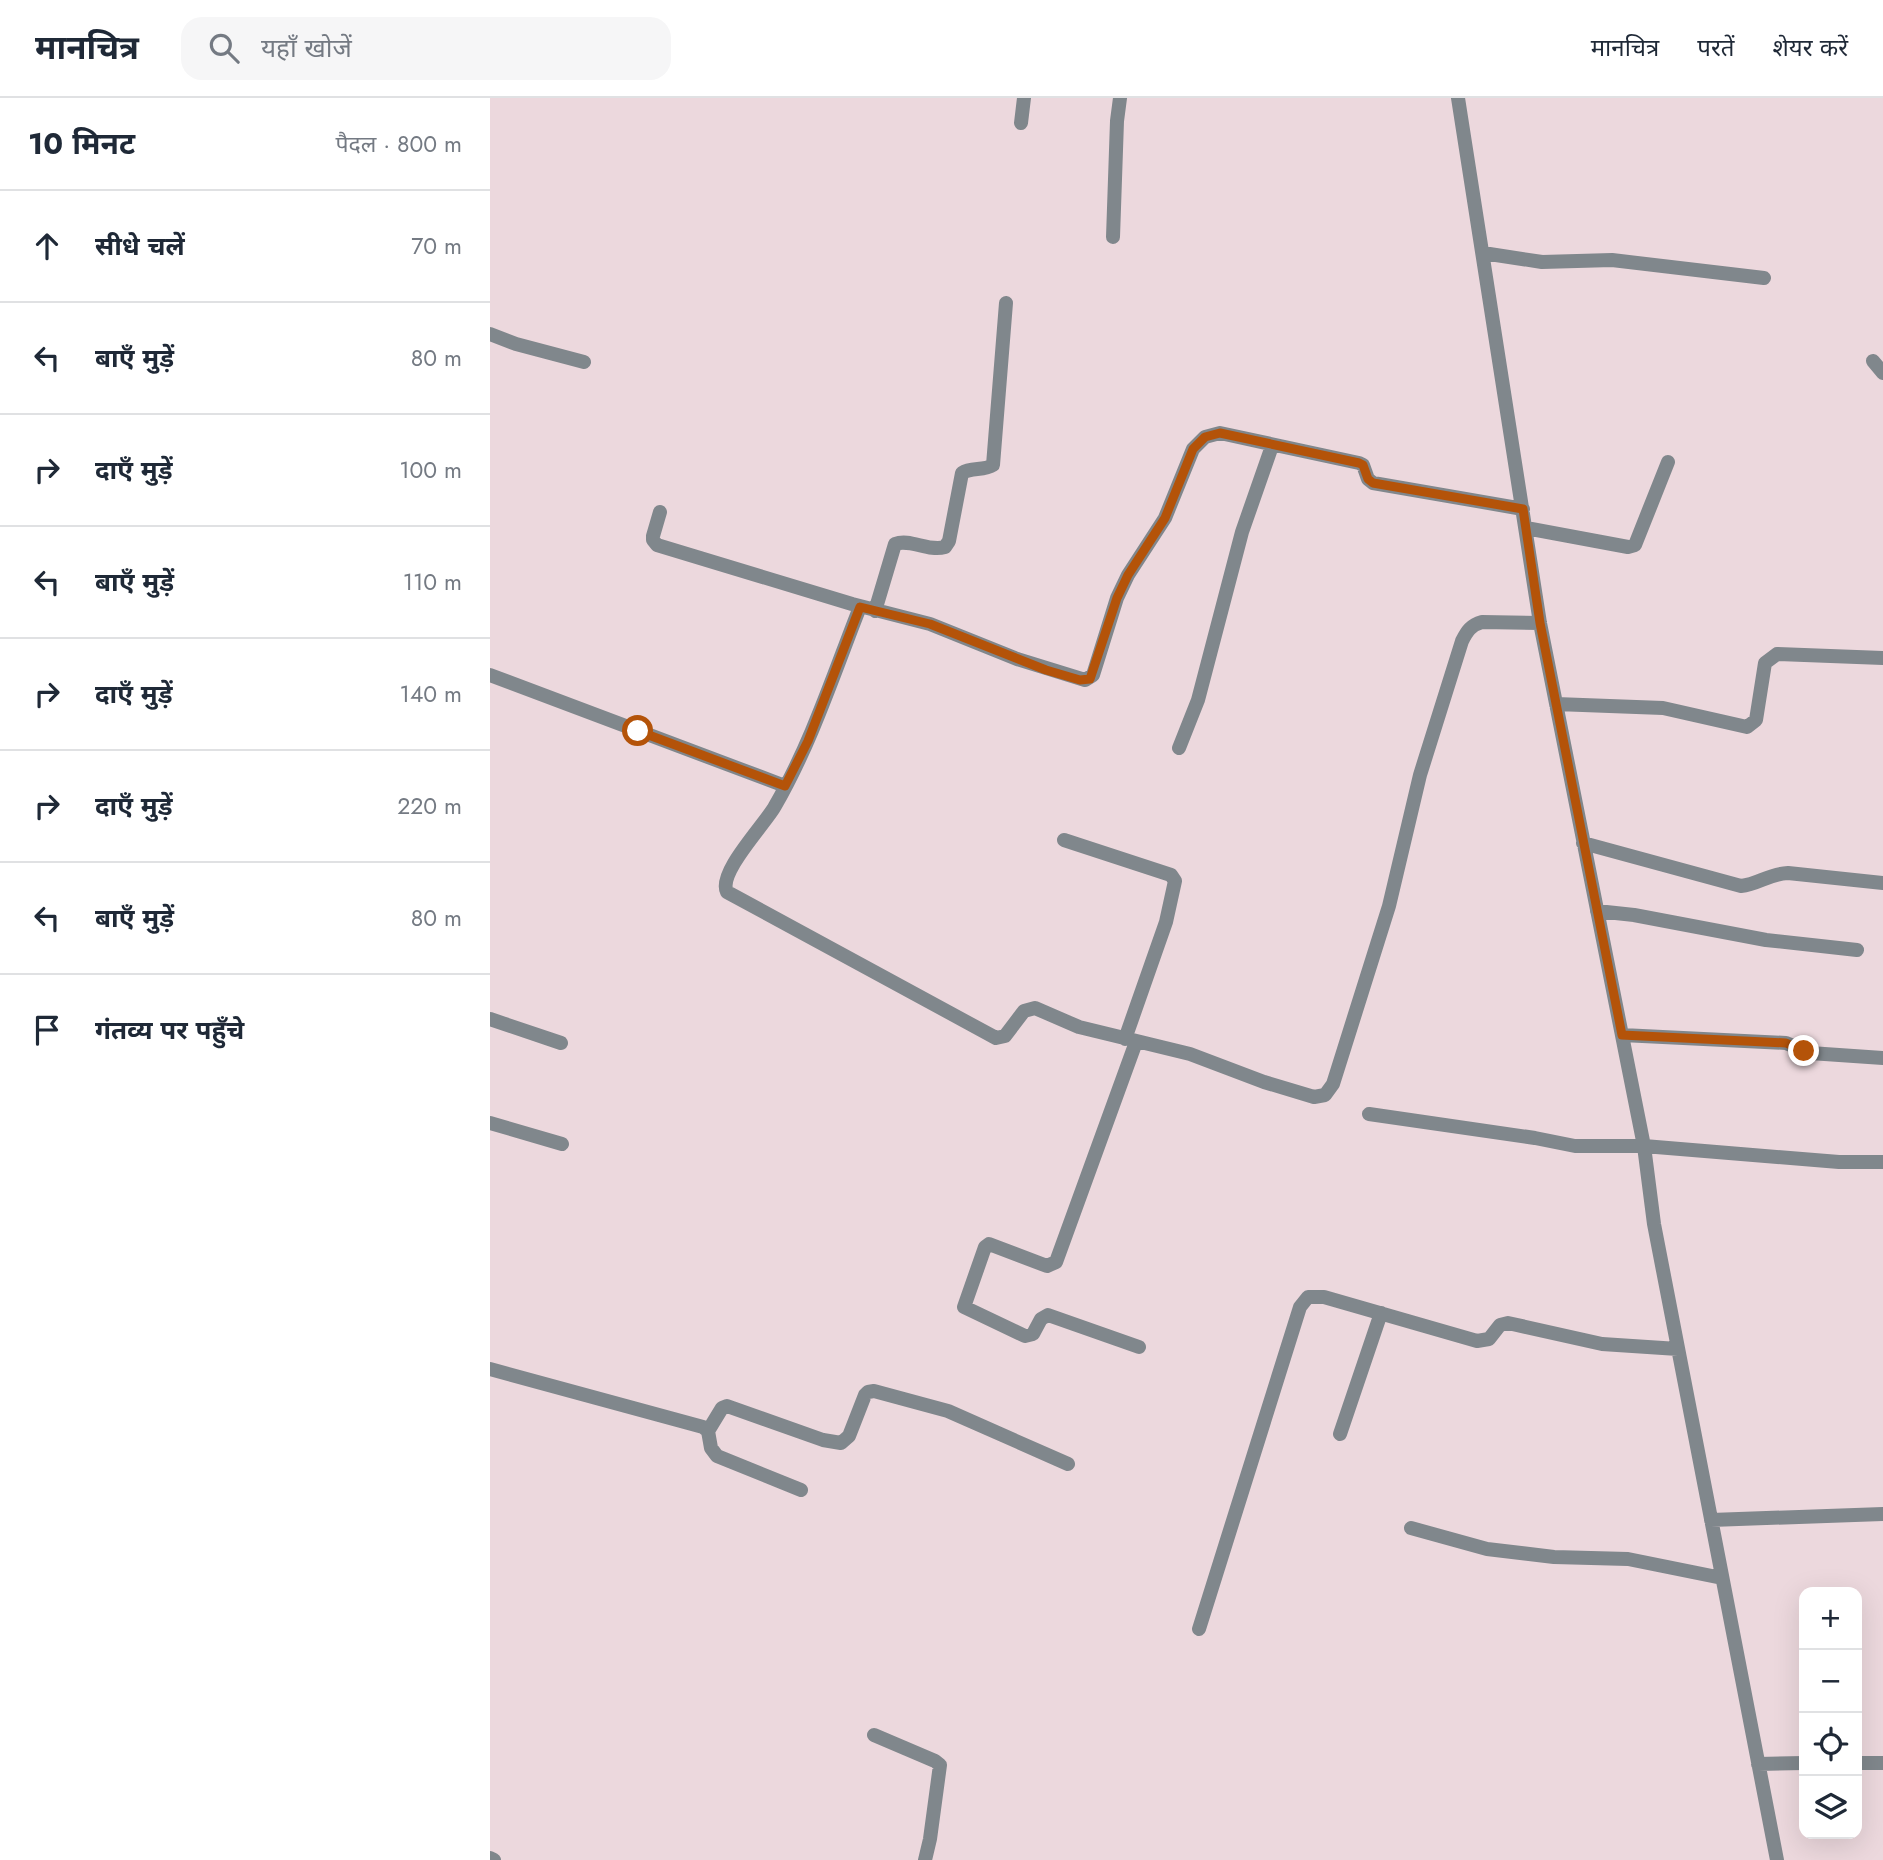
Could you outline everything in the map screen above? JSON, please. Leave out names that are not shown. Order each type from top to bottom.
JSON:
[{"type":"street","points":[[1021,123],[1024,98]]},
{"type":"street","points":[[1113,237],[1120,98]]},
{"type":"street","points":[[1458,98],[1540,623],[1644,1146],[1654,1224],[1777,1860]]},
{"type":"street","points":[[1483,253],[1542,262],[1612,260],[1764,278]]},
{"type":"street","points":[[875,611],[895,544],[902,542],[937,549],[944,547],[949,541],[962,473],[990,468],[993,465],[1006,303]]},
{"type":"street","points":[[490,334],[516,344],[584,362]]},
{"type":"street","points":[[1873,361],[1883,373]]},
{"type":"street","points":[[660,512],[653,536],[657,545],[860,607],[930,624],[1046,670],[1080,680],[1090,679],[1117,598],[1128,575],[1165,518],[1193,449],[1205,437],[1220,433],[1361,464],[1373,483],[1523,509]]},
{"type":"street","points":[[1179,748],[1198,700],[1242,532],[1272,446]]},
{"type":"street","points":[[1525,528],[1628,547],[1635,545],[1668,462]]},
{"type":"street","points":[[860,607],[808,741],[775,807],[749,838],[725,882],[724,889],[730,895],[996,1038],[1005,1036],[1024,1011],[1031,1007],[1079,1027],[1190,1054],[1264,1082],[1314,1097],[1325,1095],[1333,1084],[1389,906],[1420,775],[1467,630],[1482,622],[1540,623]]},
{"type":"street","points":[[1556,704],[1663,708],[1747,727],[1756,720],[1765,663],[1769,657],[1788,653],[1883,658]]},
{"type":"street","points":[[490,676],[785,786]]},
{"type":"street","points":[[1064,840],[1174,878],[1175,885],[1131,1040],[1056,1262],[1047,1266],[989,1244],[985,1247],[964,1307],[1025,1336],[1033,1334],[1041,1320],[1048,1315],[1139,1347]]},
{"type":"street","points":[[1583,843],[1741,886],[1753,884],[1774,874],[1788,873],[1883,883]]},
{"type":"street","points":[[1597,911],[1634,915],[1766,940],[1857,950]]},
{"type":"street","points":[[490,1019],[561,1043]]},
{"type":"street","points":[[1622,1035],[1786,1043],[1810,1053],[1883,1058]]},
{"type":"street","points":[[1369,1114],[1575,1146],[1644,1146],[1839,1162],[1883,1162]]},
{"type":"street","points":[[490,1123],[562,1144]]},
{"type":"street","points":[[1199,1629],[1304,1299],[1316,1295],[1478,1341],[1489,1339],[1500,1325],[1508,1324],[1602,1344],[1678,1349]]},
{"type":"street","points":[[1340,1434],[1381,1313]]},
{"type":"street","points":[[490,1369],[703,1427],[708,1431],[711,1448],[718,1456],[801,1490]]},
{"type":"street","points":[[708,1431],[722,1408],[727,1406],[823,1440],[841,1443],[849,1436],[865,1395],[874,1391],[948,1411],[1068,1464]]},
{"type":"street","points":[[1711,1520],[1883,1514]]},
{"type":"street","points":[[1411,1528],[1487,1549],[1554,1557],[1628,1559],[1722,1578]]},
{"type":"street","points":[[874,1735],[935,1760],[940,1765],[925,1860]]},
{"type":"street","points":[[1758,1764],[1799,1763]]},
{"type":"street","points":[[1862,1763],[1883,1763]]},
{"type":"route","points":[[638,731],[785,786],[808,741],[860,607],[930,624],[1046,670],[1080,680],[1090,679],[1117,598],[1128,575],[1165,518],[1198,442],[1212,434],[1220,433],[1359,463],[1363,465],[1368,479],[1373,483],[1523,509],[1540,623],[1622,1035],[1786,1043],[1804,1051]]}]
